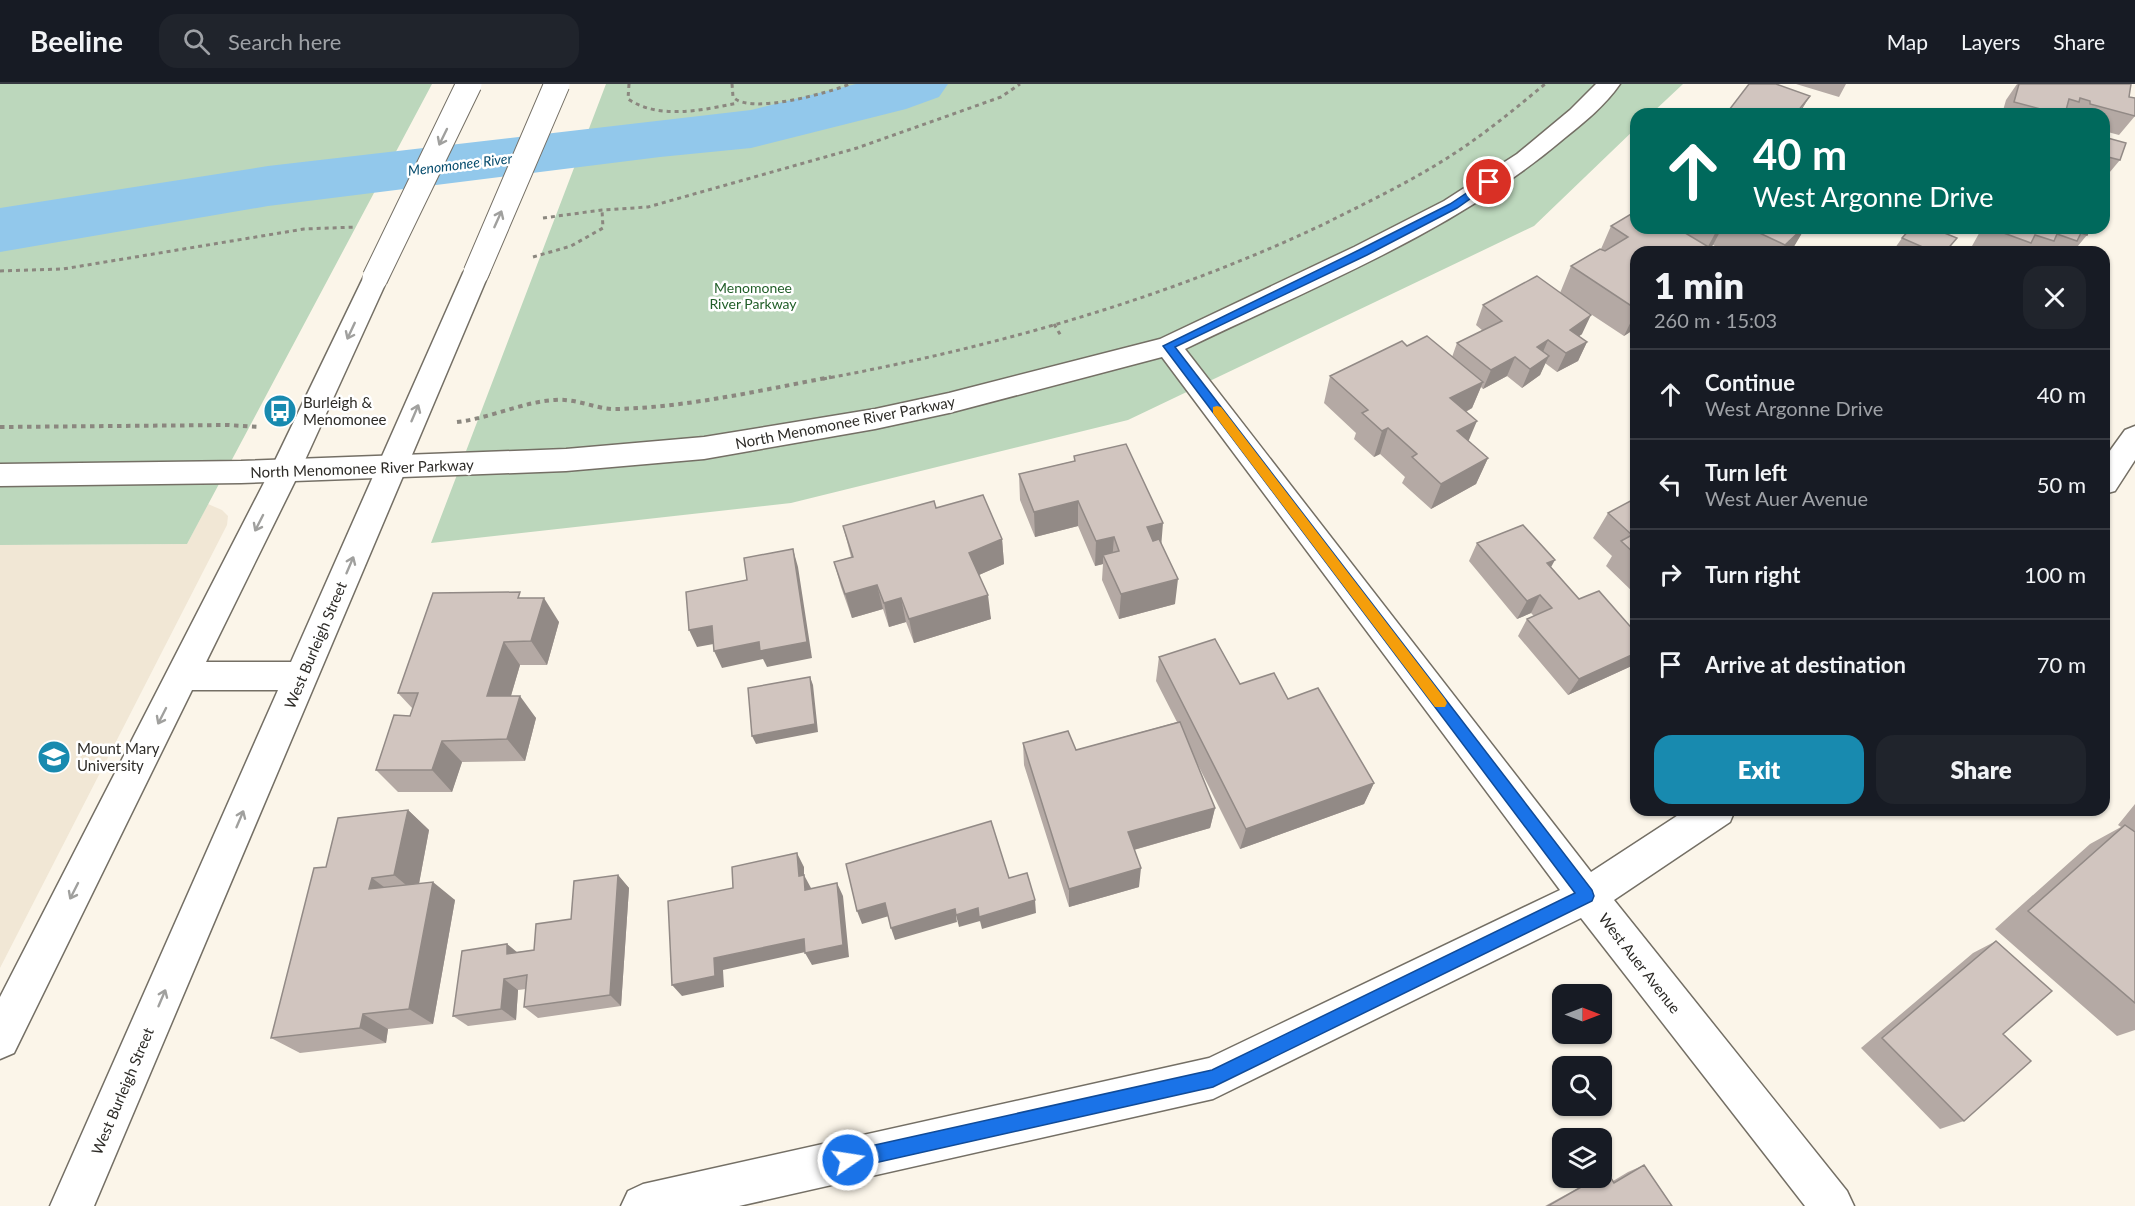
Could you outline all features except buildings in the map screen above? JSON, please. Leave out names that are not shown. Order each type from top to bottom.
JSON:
[{"type":"street","points":[[0,1039],[285,471],[469,84]]},
{"type":"street","name":"West Burleigh Street","points":[[72,1206],[557,84]]},
{"type":"street","name":"North Menomonee River Parkway","points":[[0,475],[285,471],[392,467],[566,460],[704,448],[875,419],[1082,370],[1168,346],[1363,253],[1453,206],[1525,159],[1578,115],[1609,84]]},
{"type":"street","name":"West Auer Avenue","points":[[1168,346],[1587,896],[1832,1206]]},
{"type":"street","points":[[2110,474],[2135,437]]},
{"type":"street","points":[[182,676],[302,676]]},
{"type":"street","points":[[643,1206],[1213,1078],[1587,896],[1708,816]]},
{"type":"path","points":[[629,84],[628,99],[633,104],[652,111],[783,101],[838,89],[850,84]]},
{"type":"path","points":[[732,84],[733,97],[739,103]]},
{"type":"path","points":[[473,421],[556,400],[606,409],[632,408],[672,404],[896,366],[998,341],[1128,302],[1263,251],[1383,194],[1445,159],[1498,122],[1545,84]]},
{"type":"path","points":[[533,257],[571,246],[603,228],[602,210]]},
{"type":"path","points":[[0,427],[228,425],[263,428]]},
{"type":"shaded area","name":"Mount Mary University","points":[[208,504],[222,510],[228,516],[227,525],[0,968],[0,545],[187,544]]},
{"type":"green space","points":[[0,84],[432,84],[187,544],[0,545]]},
{"type":"green space","name":"Menomonee River Parkway","points":[[606,84],[1683,84],[1657,108],[1630,108],[1630,134],[1534,226],[1128,420],[791,503],[431,543]]},
{"type":"waterway","name":"Menomonee River","points":[[0,230],[268,186],[751,129],[884,96],[917,84]]},
{"type":"slow traffic","points":[[1217,410],[1440,703]]},
{"type":"place","name":"Burleigh & Menomonee","points":[[280,411]]},
{"type":"place","name":"Mount Mary University","points":[[54,757]]},
{"type":"route","points":[[848,1160],[1213,1078],[1587,896],[1168,346],[1363,253],[1453,206],[1489,182]]}]
